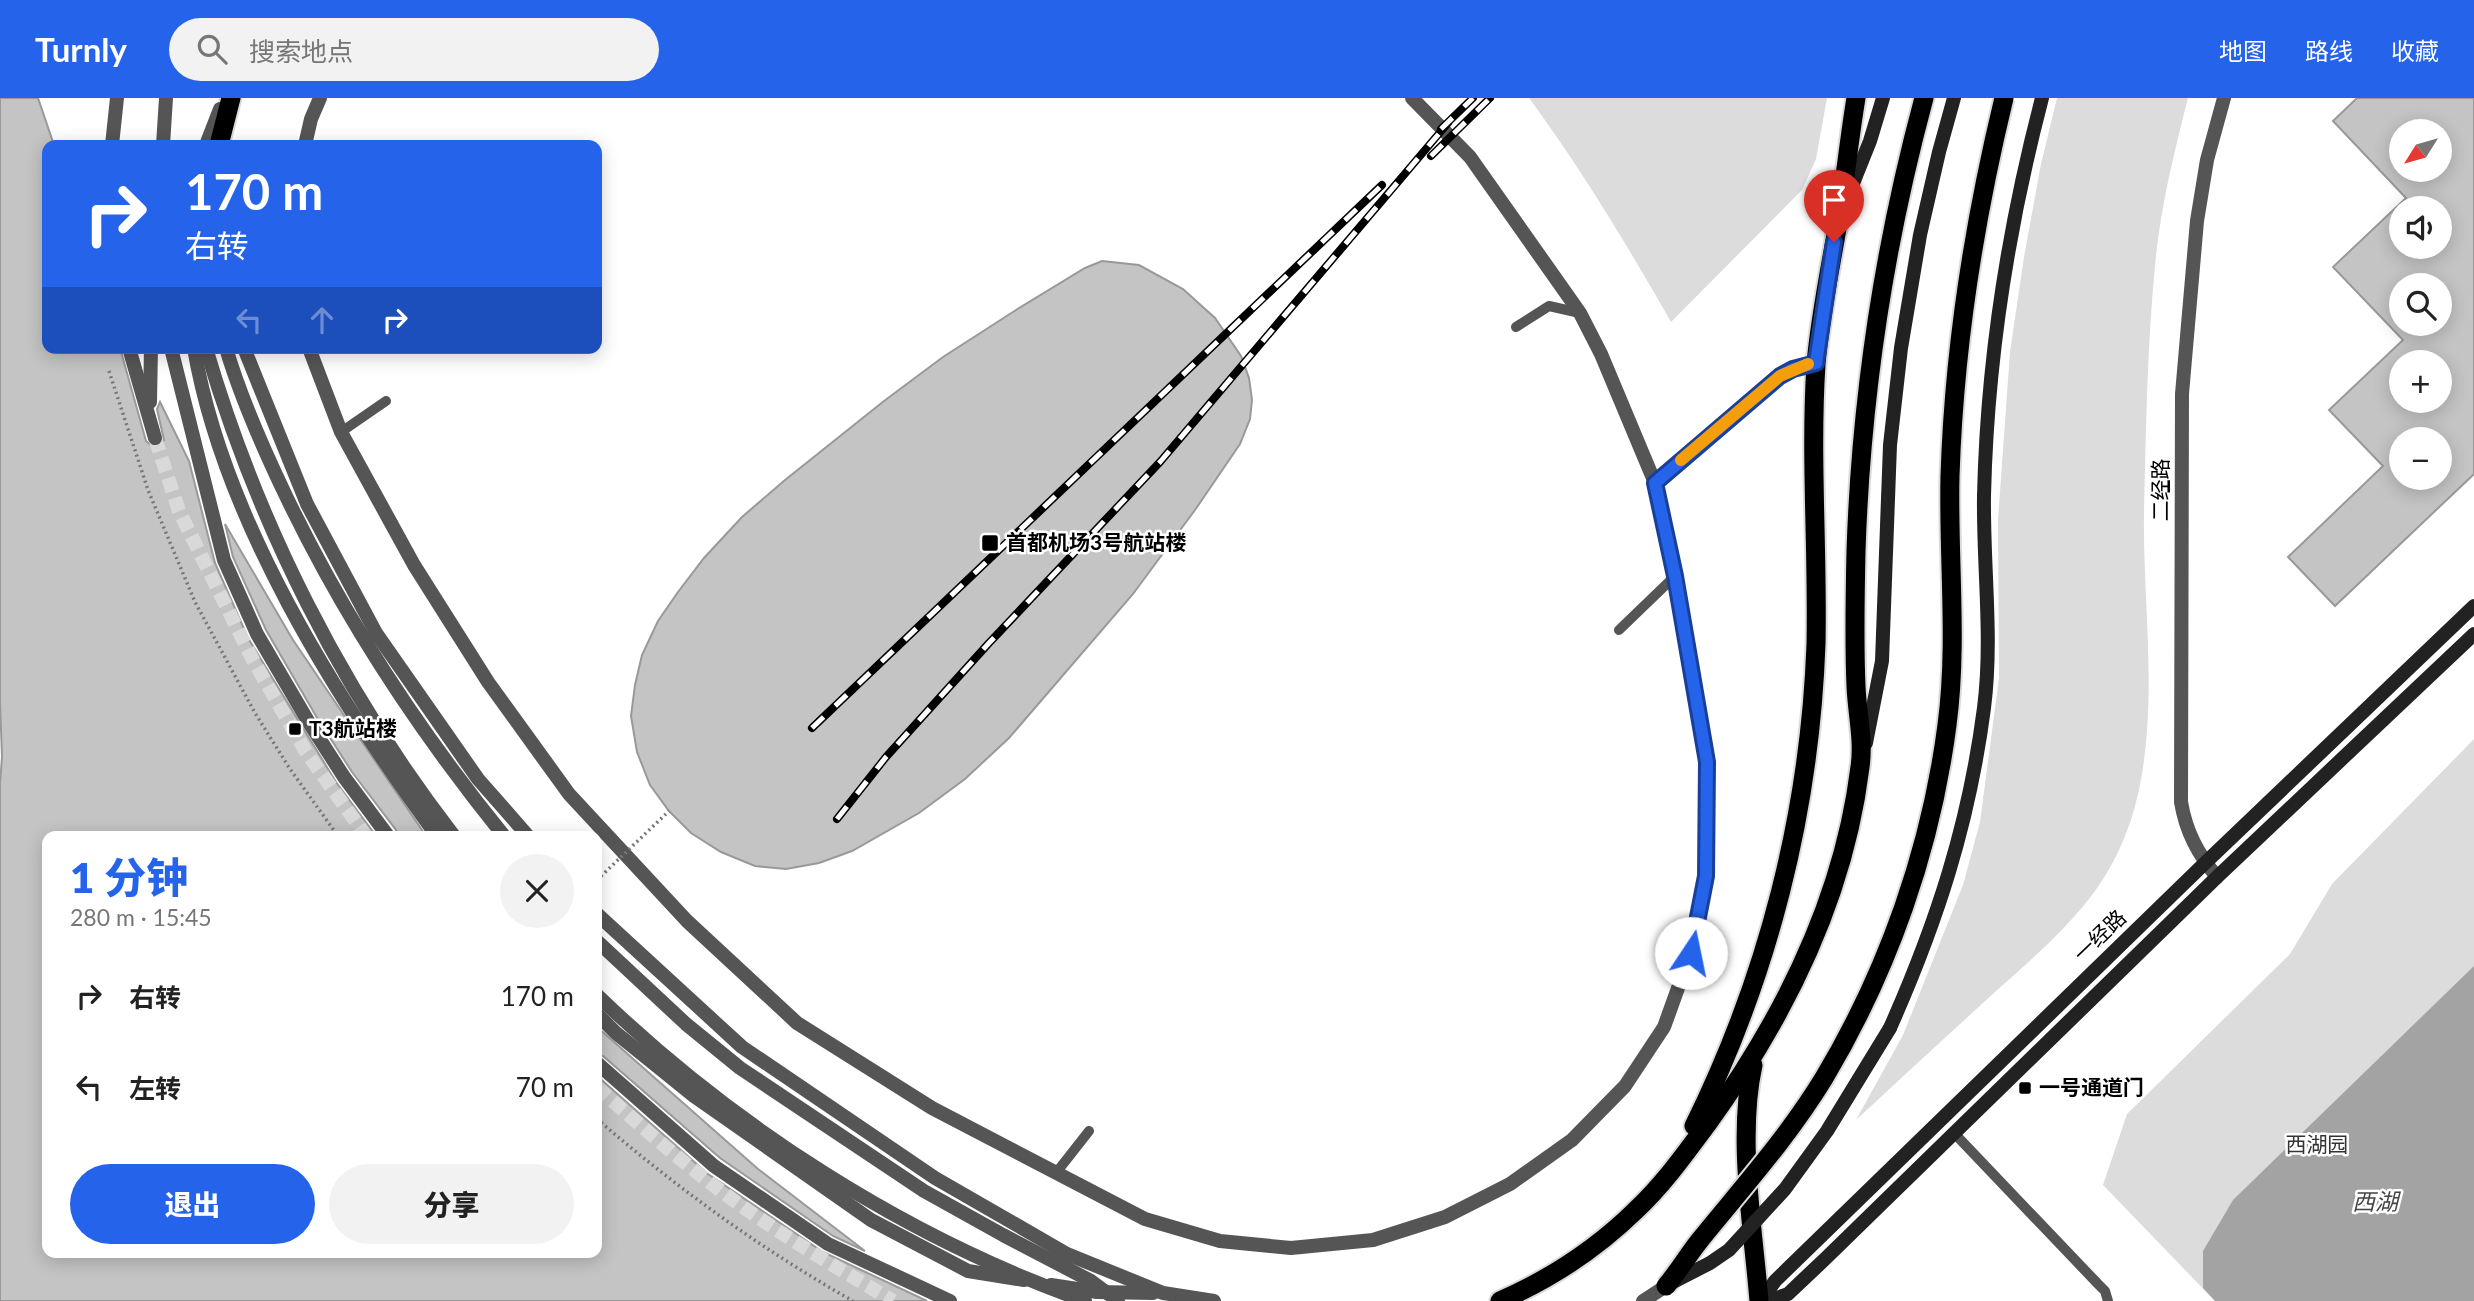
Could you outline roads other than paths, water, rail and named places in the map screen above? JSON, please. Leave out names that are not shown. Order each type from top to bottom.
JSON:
[{"type":"highway","points":[[220,140],[231,98]]},
{"type":"highway","points":[[1668,1177],[1713,1086],[1756,975],[1767,944],[1794,838],[1813,692],[1816,614],[1816,363],[1856,98]]},
{"type":"highway","points":[[1500,1301],[1579,1257],[1635,1211],[1668,1177],[1728,1096],[1783,1005],[1802,967],[1826,906],[1845,842],[1861,765],[1856,663],[1858,508],[1870,364],[1897,211],[1924,98]]},
{"type":"highway","points":[[1666,1286],[1695,1246],[1776,1149],[1823,1079],[1861,1009],[1895,932],[1925,838],[1944,749],[1952,673],[1949,512],[1958,366],[1970,267],[2004,98]]},
{"type":"highway","points":[[1759,1045],[1749,1087],[1745,1133],[1760,1301]]},
{"type":"main road","points":[[1838,224],[1870,141],[1883,98]]},
{"type":"main road","points":[[1861,765],[1882,661],[1890,445],[1901,348],[1922,223],[1954,98]]},
{"type":"main road","points":[[1666,1286],[1729,1250],[1785,1189],[1828,1131],[1890,1028],[1917,968],[1941,904],[1959,843],[1974,774],[1987,675],[1984,496],[1994,354],[2008,254],[2042,98]]},
{"type":"main road","name":"一经路","points":[[1760,1301],[1775,1280],[2474,606]]},
{"type":"main road","name":"一经路","points":[[1768,1301],[1791,1297],[1954,1133],[2217,877],[2474,634]]},
{"type":"street","points":[[113,140],[117,98]]},
{"type":"street","points":[[208,140],[225,98]]},
{"type":"street","points":[[306,140],[320,98]]},
{"type":"street","points":[[311,354],[341,432],[414,565],[488,682],[569,794],[687,921],[797,1023],[932,1108],[1144,1219],[1220,1241],[1291,1248],[1373,1240],[1445,1217],[1510,1184],[1572,1140],[1625,1086],[1664,1027],[1691,953],[1706,876],[1707,762],[1675,576],[1655,483],[1601,354],[1580,313],[1470,157],[1412,98]]},
{"type":"street","name":"二经路","points":[[2217,877],[2205,863],[2185,824],[2181,802],[2182,394],[2197,222],[2207,160],[2224,98]]},
{"type":"street","points":[[163,140],[166,102]]},
{"type":"street","points":[[166,102],[169,140]]},
{"type":"street","points":[[132,354],[155,438],[149,392],[151,354]]},
{"type":"street","points":[[172,354],[224,560],[257,634],[308,721],[344,777],[384,831]]},
{"type":"street","points":[[195,354],[206,406],[234,487],[272,573],[350,710],[434,831]]},
{"type":"street","points":[[208,354],[249,479],[280,549],[382,736],[450,831]]},
{"type":"street","points":[[228,354],[271,464],[340,600],[378,664],[418,722],[500,831]]},
{"type":"street","points":[[246,354],[307,503],[376,633],[478,779],[524,831]]},
{"type":"street","points":[[1655,483],[1780,376],[1793,369],[1816,363]]},
{"type":"street","points":[[602,919],[742,1047],[935,1178],[1067,1254],[1163,1293]]},
{"type":"street","points":[[602,946],[686,1024],[740,1068],[924,1191],[1003,1236],[1091,1280],[1118,1301]]},
{"type":"street","points":[[602,1000],[697,1082],[831,1177],[970,1254],[1013,1274],[1085,1301]]},
{"type":"street","points":[[602,1019],[694,1096],[794,1167],[871,1220],[968,1271],[1097,1292],[1163,1293],[1214,1301]]},
{"type":"street","points":[[602,1067],[714,1166],[828,1244],[950,1301]]},
{"type":"street","points":[[1643,1301],[1666,1286]]},
{"type":"lane","points":[[1516,327],[1549,306],[1580,313]]},
{"type":"lane","points":[[341,432],[386,401]]},
{"type":"lane","points":[[1619,631],[1675,576]]},
{"type":"lane","points":[[1056,1173],[1089,1131]]},
{"type":"lane","points":[[1954,1133],[2098,1284],[2108,1301]]},
{"type":"water","name":"西湖","points":[[2474,966],[2474,1301],[2215,1301],[2203,1288],[2203,1251],[2233,1200]]},
{"type":"tunnel","points":[[155,438],[179,511],[253,660],[306,752],[362,831]]},
{"type":"tunnel","points":[[602,1091],[650,1134],[743,1207],[798,1244],[893,1301]]},
{"type":"railway","points":[[1441,129],[1473,98]]},
{"type":"railway","points":[[1431,156],[1490,98]]},
{"type":"railway","points":[[837,819],[886,757],[989,643],[1160,462],[1448,123]]},
{"type":"railway","points":[[812,728],[1382,185]]},
{"type":"place","name":"首都机场3号航站楼","points":[[990,543]]},
{"type":"place","name":"T3航站楼","points":[[295,729]]},
{"type":"place","name":"一号通道门","points":[[2025,1088]]},
{"type":"park label","name":"西湖园","points":[[2317,1145]]}]
